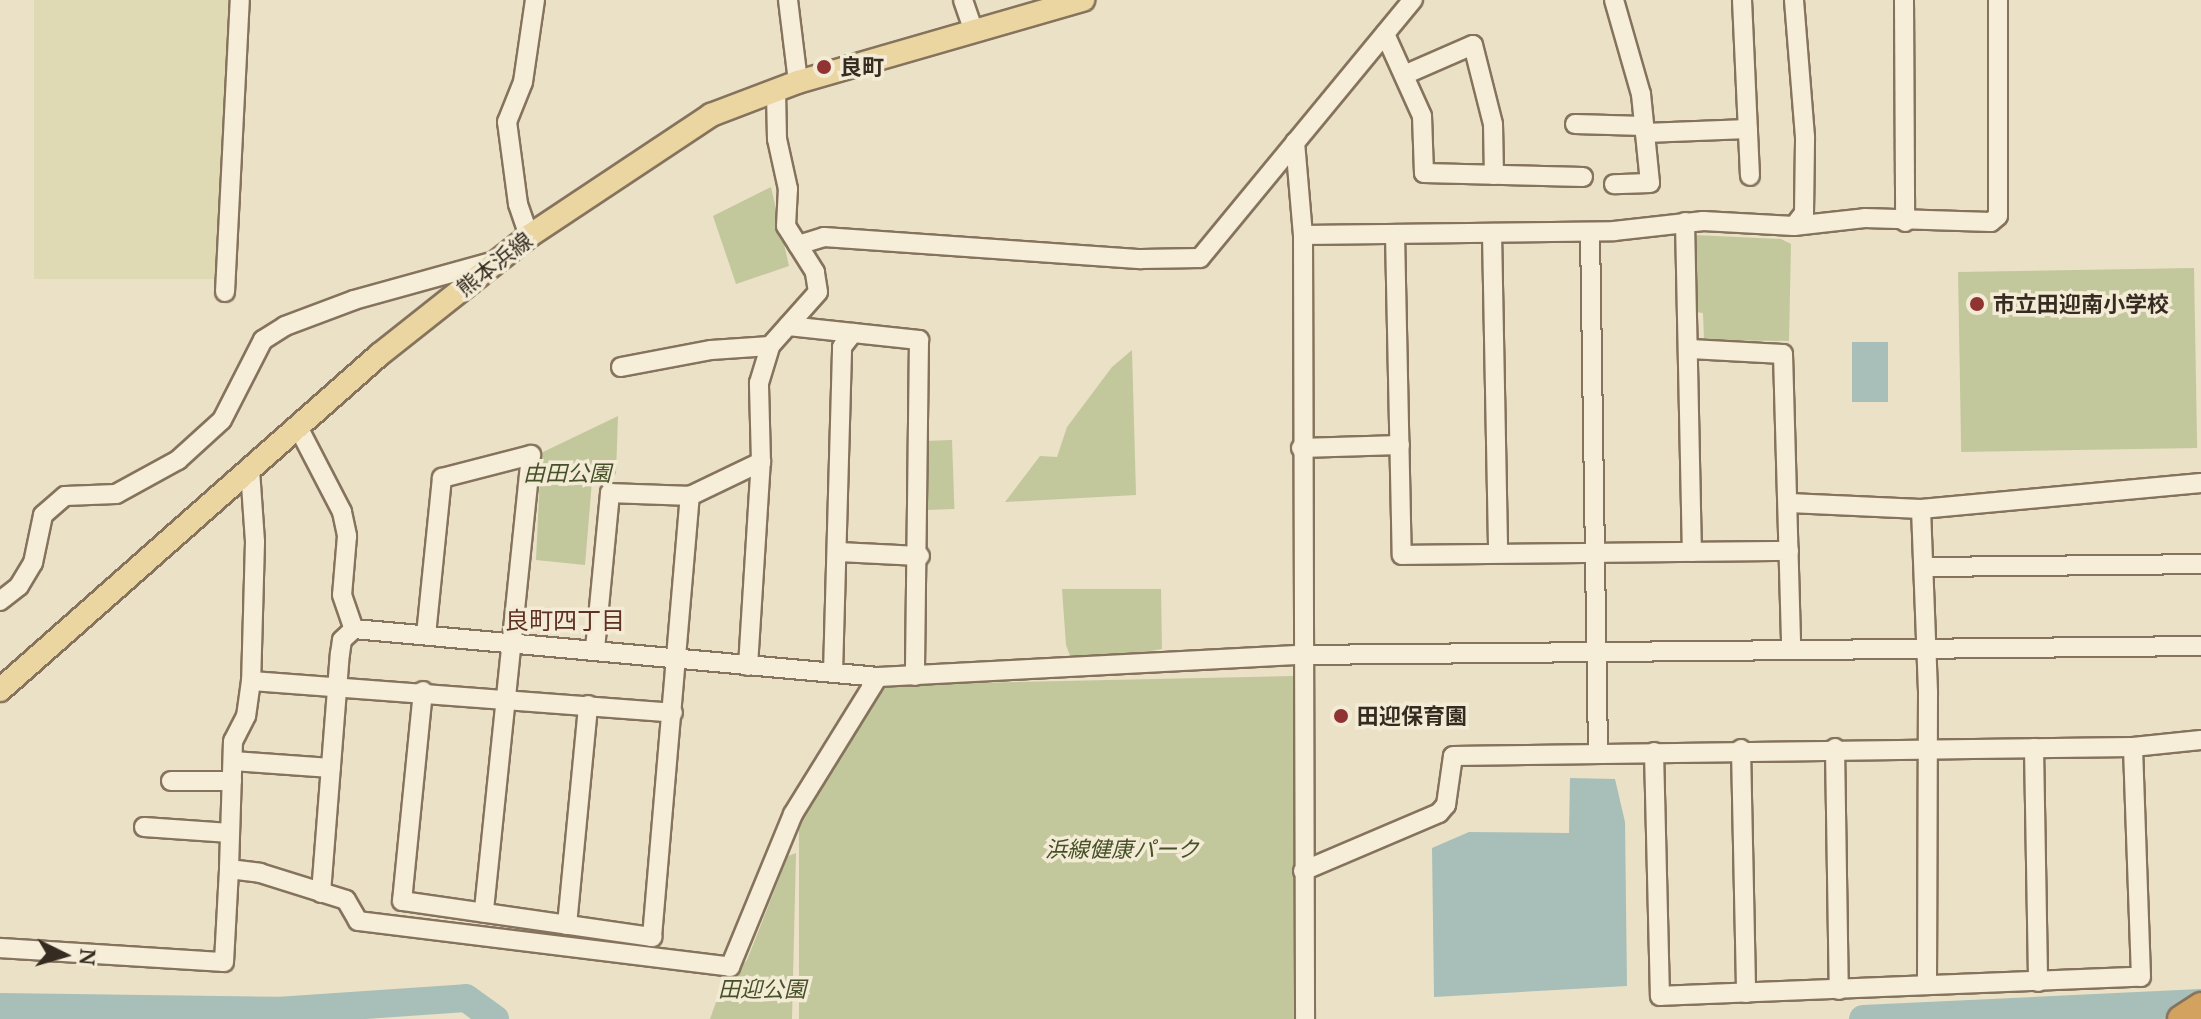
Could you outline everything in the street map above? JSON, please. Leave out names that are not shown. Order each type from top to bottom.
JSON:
[{"type":"main road","name":"熊本浜線","points":[[0,690],[298,427],[497,261],[529,236],[711,115],[776,93],[798,82],[1083,0]]},
{"type":"street","points":[[225,292],[240,0]]},
{"type":"street","points":[[529,236],[518,204],[507,122],[523,82],[535,0]]},
{"type":"street","points":[[788,0],[798,82]]},
{"type":"street","points":[[963,0],[974,32]]},
{"type":"street","points":[[798,245],[824,237],[1141,259],[1200,258],[1413,0]]},
{"type":"street","points":[[1614,0],[1641,94],[1650,183],[1614,184]]},
{"type":"street","points":[[1742,0],[1750,176]]},
{"type":"street","points":[[1794,0],[1805,137],[1804,213],[1794,226]]},
{"type":"street","points":[[1904,0],[1905,222]]},
{"type":"street","points":[[1303,235],[1590,232],[1685,222],[1794,226],[1865,218],[1905,222],[1991,222],[1998,216],[1998,0]]},
{"type":"street","points":[[1385,34],[1422,116],[1424,173],[1583,177]]},
{"type":"street","points":[[1404,75],[1473,45],[1493,124],[1494,175]]},
{"type":"street","points":[[748,666],[761,462],[759,383],[770,346],[818,292],[815,272],[786,226],[788,189],[777,139],[776,93]]},
{"type":"street","points":[[1575,124],[1644,130],[1748,129]]},
{"type":"street","points":[[1295,142],[1303,235],[1301,655],[1305,1019]]},
{"type":"street","points":[[1685,222],[1692,552]]},
{"type":"street","points":[[1590,232],[1594,654],[1598,752]]},
{"type":"street","points":[[1492,233],[1498,553]]},
{"type":"street","points":[[1395,234],[1402,555],[1789,551]]},
{"type":"street","points":[[0,601],[19,586],[33,563],[43,515],[65,496],[116,494],[178,460],[222,420],[263,340],[285,326],[354,300],[497,261]]},
{"type":"street","points":[[788,326],[826,330],[848,340],[919,340],[920,556],[915,676]]},
{"type":"street","points":[[833,673],[848,340]]},
{"type":"street","points":[[621,367],[711,350],[770,346]]},
{"type":"street","points":[[1690,349],[1783,354],[1791,649]]},
{"type":"street","points":[[298,427],[342,512],[347,536],[342,595],[354,629]]},
{"type":"street","points":[[1301,448],[1400,445]]},
{"type":"street","points":[[426,635],[442,478],[531,455],[509,698],[484,913]]},
{"type":"street","points":[[595,649],[610,493],[690,496],[761,462]]},
{"type":"street","points":[[0,948],[224,962],[233,761],[251,681],[255,542],[250,470]]},
{"type":"street","points":[[1789,503],[1921,509],[2201,483]]},
{"type":"street","points":[[423,691],[402,901],[652,937],[690,496]]},
{"type":"street","points":[[1921,509],[1926,649],[1927,985]]},
{"type":"street","points":[[838,552],[920,556]]},
{"type":"street","points":[[1924,567],[2201,564]]},
{"type":"street","points":[[321,893],[342,640],[354,629],[878,677],[1301,655],[2201,646]]},
{"type":"street","points":[[229,869],[260,873],[353,904],[358,921],[730,967],[793,814],[878,677]]},
{"type":"street","points":[[251,681],[423,691],[673,713]]},
{"type":"street","points":[[567,925],[588,705]]},
{"type":"street","points":[[1303,871],[1439,813],[1446,805],[1453,756],[1741,749],[2133,747],[2201,740]]},
{"type":"street","points":[[1654,752],[1656,991],[1660,996],[2141,977],[2133,747]]},
{"type":"street","points":[[1835,748],[1839,990]]},
{"type":"street","points":[[2034,748],[2038,982]]},
{"type":"street","points":[[1741,749],[1746,993]]},
{"type":"street","points":[[233,761],[331,768]]},
{"type":"street","points":[[171,781],[232,781]]},
{"type":"street","points":[[144,827],[230,833]]},
{"type":"shaded area","points":[[34,0],[235,0],[235,279],[34,279]]},
{"type":"green space","points":[[771,187],[789,266],[736,284],[713,216]]},
{"type":"green space","points":[[1694,235],[1781,239],[1791,244],[1789,341],[1704,340],[1703,313],[1696,312]]},
{"type":"green space","points":[[2194,268],[2197,448],[1961,452],[1958,272]]},
{"type":"green space","points":[[1132,350],[1136,495],[1005,502],[1040,456],[1057,457],[1067,427],[1112,367]]},
{"type":"green space","name":"由田公園","points":[[618,416],[616,474],[592,481],[585,565],[536,560],[541,453]]},
{"type":"green space","points":[[952,440],[954,509],[926,510],[924,441]]},
{"type":"green space","points":[[1062,589],[1161,589],[1162,649],[1073,664],[1066,645]]},
{"type":"green space","name":"浜線健康パーク","points":[[1293,676],[1295,1019],[799,1019],[799,826],[882,685]]},
{"type":"green space","name":"田迎公園","points":[[796,853],[792,1019],[710,1019],[721,988],[747,960],[788,856]]},
{"type":"water","points":[[1852,342],[1888,342],[1888,402],[1852,402]]},
{"type":"water","points":[[1570,778],[1615,779],[1625,822],[1627,986],[1434,997],[1432,848],[1469,832],[1569,833]]},
{"type":"waterway","points":[[0,1007],[277,1011],[466,998],[495,1019]]},
{"type":"waterway","points":[[1863,1019],[2201,1003]]},
{"type":"place","name":"良町","points":[[824,67]]},
{"type":"place","name":"市立田迎南小学校","points":[[1977,304]]},
{"type":"place","name":"田迎保育園","points":[[1341,716]]},
{"type":"district","name":"良町四丁目","points":[[565,621]]}]
